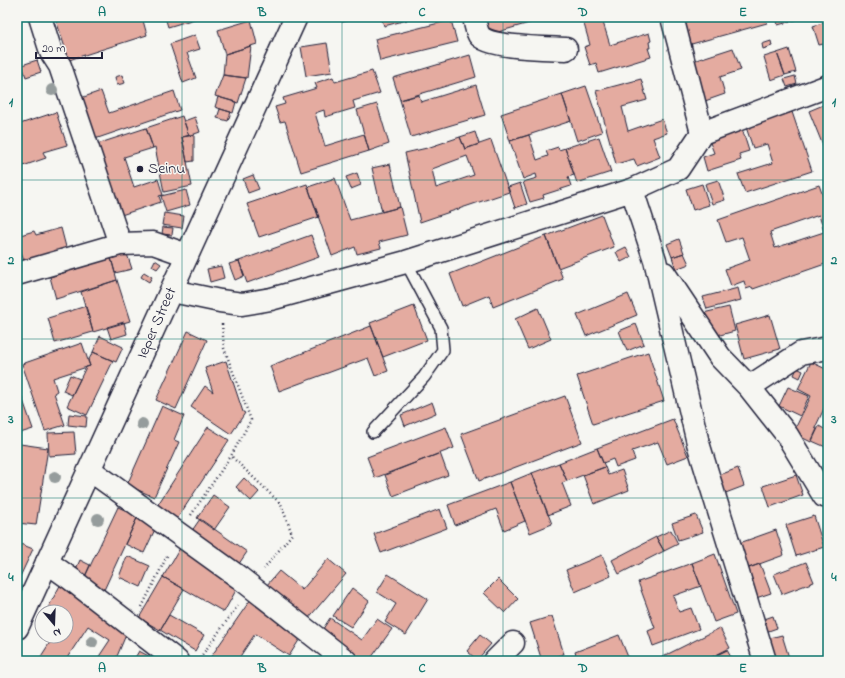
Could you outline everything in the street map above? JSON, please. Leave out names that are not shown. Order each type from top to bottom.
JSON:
[{"type":"street","points":[[40,17],[51,52],[60,66],[120,244]]},
{"type":"street","name":"Ieper Street","points":[[17,628],[296,17]]},
{"type":"street","points":[[474,17],[479,35],[487,42],[512,46],[566,49]]},
{"type":"street","points":[[672,17],[702,133]]},
{"type":"street","points":[[172,290],[220,301],[242,304],[271,299],[406,262],[632,190],[678,170],[702,133],[828,86]]},
{"type":"street","points":[[632,190],[655,260],[698,443],[765,661]]},
{"type":"street","points":[[17,274],[120,244],[153,243],[187,255]]},
{"type":"street","points":[[655,260],[720,357],[749,387],[787,436],[824,496]]},
{"type":"street","points":[[749,387],[801,353],[828,348]]},
{"type":"street","points":[[90,470],[240,578],[346,661]]},
{"type":"street","points":[[48,562],[177,661]]},
{"type":"street","points":[[494,661],[513,643]]},
{"type":"lane","points":[[373,432],[424,377],[443,350],[440,328],[406,262]]},
{"type":"path","points":[[220,301],[224,348],[251,420],[231,456],[281,504],[292,534]]},
{"type":"building","points":[[55,17],[142,17],[147,35],[69,60]]},
{"type":"building","points":[[165,17],[201,17],[168,27]]},
{"type":"building","points":[[341,17],[363,17],[342,22]]},
{"type":"building","points":[[381,17],[406,17],[407,20],[384,26]]},
{"type":"building","points":[[478,17],[543,17],[543,19],[484,36]]},
{"type":"building","points":[[582,17],[608,17],[602,19],[610,45],[649,33],[651,41],[649,42],[650,48],[648,48],[651,57],[599,73],[596,63],[590,65],[584,47],[590,45]]},
{"type":"building","points":[[680,17],[765,17],[767,23],[688,45]]},
{"type":"building","points":[[776,17],[806,17],[778,25]]},
{"type":"building","points":[[251,20],[257,44],[225,54],[218,30]]},
{"type":"building","points":[[451,20],[457,42],[380,61],[375,39]]},
{"type":"building","points":[[828,21],[828,45],[824,47],[823,44],[819,45],[813,26]]},
{"type":"building","points":[[195,35],[200,49],[187,53],[196,78],[183,83],[170,44]]},
{"type":"building","points":[[771,41],[772,46],[763,49],[762,44]]},
{"type":"building","points":[[327,43],[332,72],[306,76],[301,47]]},
{"type":"building","points":[[251,46],[247,78],[223,75],[225,54]]},
{"type":"building","points":[[733,48],[741,70],[720,77],[725,94],[705,101],[693,61]]},
{"type":"building","points":[[789,49],[796,72],[785,75],[777,53]]},
{"type":"building","points":[[777,53],[785,75],[771,80],[764,57]]},
{"type":"building","points":[[470,55],[476,77],[400,100],[393,78]]},
{"type":"building","points":[[37,60],[41,72],[26,77],[22,65]]},
{"type":"building","points":[[372,71],[380,93],[353,101],[355,108],[325,117],[324,110],[315,113],[325,146],[364,134],[369,151],[301,172],[285,121],[280,122],[275,107],[285,104],[283,98],[317,88],[315,83],[333,77],[335,82]]},
{"type":"building","points":[[122,75],[125,83],[117,85],[115,77]]},
{"type":"building","points":[[223,75],[246,78],[238,103],[215,96]]},
{"type":"building","points":[[795,76],[797,84],[787,87],[784,79]]},
{"type":"building","points":[[641,79],[647,100],[622,107],[628,131],[662,119],[667,133],[653,138],[660,157],[637,166],[634,159],[616,164],[596,91]]},
{"type":"building","points":[[476,85],[485,115],[411,137],[400,100],[419,95],[421,102]]},
{"type":"building","points":[[586,86],[602,132],[577,141],[562,94]]},
{"type":"building","points":[[101,91],[109,113],[174,91],[180,110],[92,140],[78,99]]},
{"type":"building","points":[[562,94],[571,121],[510,141],[501,114]]},
{"type":"building","points":[[218,97],[236,102],[233,113],[215,107]]},
{"type":"building","points":[[828,103],[828,158],[809,111]]},
{"type":"building","points":[[377,104],[389,144],[369,151],[357,110]]},
{"type":"building","points":[[220,109],[231,112],[228,121],[217,118]]},
{"type":"building","points":[[56,112],[67,145],[43,152],[46,158],[23,166],[22,159],[17,161],[17,125]]},
{"type":"building","points":[[792,112],[812,171],[745,193],[738,174],[773,163],[767,144],[753,148],[746,127]]},
{"type":"building","points":[[182,116],[189,136],[182,137],[192,186],[164,192],[155,147],[153,148],[146,128]]},
{"type":"building","points":[[195,117],[200,132],[189,136],[184,121]]},
{"type":"building","points":[[146,128],[153,148],[124,157],[134,187],[158,179],[163,195],[159,196],[161,202],[115,217],[91,146]]},
{"type":"building","points":[[742,129],[749,151],[739,154],[741,160],[707,171],[703,157],[714,153],[709,140]]},
{"type":"building","points":[[475,132],[479,144],[465,149],[460,137]]},
{"type":"building","points":[[194,134],[194,161],[187,162],[182,137]]},
{"type":"building","points":[[529,135],[537,160],[548,156],[546,151],[558,147],[559,150],[565,148],[574,175],[568,177],[571,186],[543,195],[544,198],[530,202],[523,182],[537,178],[536,174],[523,179],[510,141]]},
{"type":"building","points":[[460,137],[465,149],[491,140],[509,192],[420,222],[405,153],[427,148]],"holes":[[[467,156],[474,175],[436,188],[432,169]]]},
{"type":"building","points":[[599,137],[611,172],[577,183],[565,148]]},
{"type":"building","points":[[390,164],[400,207],[382,212],[372,168]]},
{"type":"building","points":[[357,173],[361,185],[351,189],[346,177]]},
{"type":"building","points":[[253,175],[259,189],[248,193],[243,179]]},
{"type":"building","points":[[335,178],[350,220],[400,207],[407,235],[379,242],[381,248],[357,254],[355,247],[332,256],[308,187]]},
{"type":"building","points":[[718,180],[725,200],[712,204],[705,184]]},
{"type":"building","points":[[520,183],[527,204],[515,208],[508,187]]},
{"type":"building","points":[[307,184],[319,217],[259,237],[247,204]]},
{"type":"building","points":[[702,184],[709,205],[693,210],[686,189]]},
{"type":"building","points":[[819,185],[828,209],[828,263],[753,289],[752,287],[746,289],[744,281],[731,286],[725,269],[750,260],[742,237],[726,242],[718,220]],"holes":[[[819,215],[824,232],[775,248],[770,232]]]},
{"type":"building","points":[[186,190],[190,205],[166,212],[161,196]]},
{"type":"building","points":[[164,213],[184,216],[182,228],[162,225]]},
{"type":"building","points":[[602,215],[614,247],[558,268],[546,236]]},
{"type":"building","points":[[163,227],[173,228],[172,235],[162,234]]},
{"type":"building","points":[[61,228],[67,251],[24,262],[17,236],[34,231],[36,235]]},
{"type":"building","points":[[311,235],[319,257],[247,283],[239,261]]},
{"type":"building","points":[[546,236],[563,279],[493,307],[489,295],[462,306],[450,274]]},
{"type":"building","points":[[679,239],[684,253],[672,257],[667,244]]},
{"type":"building","points":[[626,247],[631,257],[621,262],[616,252]]},
{"type":"building","points":[[684,253],[689,264],[676,269],[672,257]]},
{"type":"building","points":[[127,254],[132,269],[115,273],[111,258]]},
{"type":"building","points":[[111,258],[117,280],[56,299],[50,277]]},
{"type":"building","points":[[155,260],[161,264],[157,269],[152,266]]},
{"type":"building","points":[[239,261],[244,276],[235,280],[229,264]]},
{"type":"building","points":[[221,266],[224,278],[210,282],[207,269]]},
{"type":"building","points":[[144,272],[152,277],[149,282],[141,277]]},
{"type":"building","points":[[117,280],[130,321],[93,332],[81,292]]},
{"type":"building","points":[[738,288],[741,300],[707,309],[703,297]]},
{"type":"building","points":[[628,294],[637,315],[586,336],[577,315]]},
{"type":"building","points":[[86,306],[93,332],[55,343],[48,318]]},
{"type":"building","points":[[414,306],[427,340],[383,357],[370,323]]},
{"type":"building","points":[[729,307],[735,331],[709,338],[703,313]]},
{"type":"building","points":[[538,308],[551,339],[528,349],[515,319]]},
{"type":"building","points":[[770,315],[780,349],[744,359],[735,325]]},
{"type":"building","points":[[124,322],[127,334],[111,339],[107,327]]},
{"type":"building","points":[[636,324],[644,344],[627,351],[619,331]]},
{"type":"building","points":[[371,326],[388,371],[375,376],[368,358],[279,391],[270,366]]},
{"type":"building","points":[[188,331],[207,340],[176,409],[156,400]]},
{"type":"building","points":[[100,336],[123,347],[116,362],[93,352]]},
{"type":"building","points":[[82,343],[90,366],[53,378],[57,391],[54,393],[65,425],[45,431],[22,364]]},
{"type":"building","points":[[93,352],[113,361],[87,415],[67,406],[86,367],[90,366],[88,361]]},
{"type":"building","points":[[648,352],[664,401],[593,424],[577,376]]},
{"type":"building","points":[[226,361],[243,412],[245,413],[231,434],[191,407],[205,386],[213,392],[205,368]]},
{"type":"building","points":[[811,362],[828,370],[828,400],[815,428],[817,429],[811,442],[793,433],[811,396],[798,389]]},
{"type":"building","points":[[797,368],[803,371],[800,378],[794,375]]},
{"type":"building","points":[[70,375],[80,379],[72,395],[63,391]]},
{"type":"building","points":[[17,383],[33,429],[17,434]]},
{"type":"building","points":[[788,387],[809,396],[800,416],[779,406]]},
{"type":"building","points":[[565,396],[582,442],[479,481],[461,434]]},
{"type":"building","points":[[432,402],[436,413],[405,426],[401,415]]},
{"type":"building","points":[[162,406],[184,416],[174,440],[179,442],[154,497],[127,485]]},
{"type":"building","points":[[69,414],[87,416],[86,427],[68,425]]},
{"type":"building","points":[[673,419],[688,456],[667,464],[658,442],[632,451],[635,460],[616,467],[613,459],[603,463],[597,448]]},
{"type":"building","points":[[819,426],[828,431],[828,448],[812,441]]},
{"type":"building","points":[[208,427],[229,440],[175,522],[155,509]]},
{"type":"building","points":[[446,427],[454,448],[375,478],[367,457]]},
{"type":"building","points":[[74,432],[76,454],[49,456],[48,433]]},
{"type":"building","points":[[20,444],[48,448],[36,525],[17,523],[17,463]]},
{"type":"building","points":[[597,448],[605,467],[567,481],[559,463]]},
{"type":"building","points":[[440,453],[448,475],[393,496],[385,475]]},
{"type":"building","points":[[559,463],[567,481],[562,483],[571,506],[548,515],[532,473]]},
{"type":"building","points":[[605,467],[608,475],[622,470],[629,490],[594,504],[583,475]]},
{"type":"building","points":[[738,468],[744,486],[723,494],[717,476]]},
{"type":"building","points":[[532,473],[552,524],[530,533],[510,482]]},
{"type":"building","points":[[796,475],[803,495],[770,507],[763,486]]},
{"type":"building","points":[[244,478],[259,492],[251,501],[236,487]]},
{"type":"building","points":[[510,482],[525,521],[504,530],[496,509],[455,525],[448,505]]},
{"type":"building","points":[[213,495],[230,507],[214,530],[197,518]]},
{"type":"building","points":[[118,507],[138,516],[104,590],[83,581]]},
{"type":"building","points":[[440,509],[447,528],[381,553],[374,534]]},
{"type":"building","points":[[696,515],[703,532],[678,540],[672,523]]},
{"type":"building","points":[[138,516],[157,525],[144,553],[125,544]]},
{"type":"building","points":[[814,516],[824,547],[796,556],[786,525]]},
{"type":"building","points":[[200,519],[247,552],[236,568],[189,535]]},
{"type":"building","points":[[671,530],[678,544],[664,551],[656,537]]},
{"type":"building","points":[[776,530],[784,555],[743,570],[734,545]]},
{"type":"building","points":[[656,537],[664,551],[619,574],[612,560]]},
{"type":"building","points":[[18,543],[33,549],[17,583],[17,544]]},
{"type":"building","points":[[180,548],[240,583],[224,612],[163,577]]},
{"type":"building","points":[[715,554],[736,614],[714,622],[692,563]]},
{"type":"building","points":[[602,555],[611,576],[575,592],[566,570]]},
{"type":"building","points":[[127,556],[150,566],[141,587],[119,577]]},
{"type":"building","points":[[328,559],[346,574],[307,620],[266,586],[279,571],[302,590]]},
{"type":"building","points":[[80,560],[90,565],[83,581],[73,576]]},
{"type":"building","points":[[806,562],[814,582],[782,594],[774,574]]},
{"type":"building","points":[[692,563],[701,586],[673,596],[679,612],[691,608],[699,629],[653,646],[648,631],[655,628],[638,582]]},
{"type":"building","points":[[760,564],[771,593],[753,599],[743,570]]},
{"type":"building","points":[[388,574],[428,599],[406,635],[385,622],[396,604],[377,592]]},
{"type":"building","points":[[163,577],[184,589],[160,630],[139,618]]},
{"type":"building","points":[[498,579],[518,599],[505,613],[484,593]]},
{"type":"building","points":[[63,580],[128,630],[115,661],[96,661],[110,640],[88,626],[67,658],[71,661],[38,661],[49,644],[74,644],[74,604],[50,604]]},
{"type":"building","points":[[352,588],[369,601],[351,627],[333,616]]},
{"type":"building","points":[[251,599],[303,634],[289,656],[255,634],[237,661],[208,661]]},
{"type":"building","points":[[169,615],[204,635],[195,651],[160,630]]},
{"type":"building","points":[[552,616],[564,654],[542,661],[530,623]]},
{"type":"building","points":[[773,616],[777,628],[760,634],[756,622]]},
{"type":"building","points":[[330,618],[362,640],[377,619],[392,629],[369,661],[362,661],[321,632]]},
{"type":"building","points":[[720,628],[730,648],[704,661],[656,661],[656,660]]},
{"type":"building","points":[[480,635],[491,644],[477,660],[467,651]]},
{"type":"building","points":[[619,635],[628,657],[617,661],[578,661],[575,652]]},
{"type":"building","points":[[782,635],[790,661],[772,661],[766,639]]},
{"type":"building","points":[[727,650],[733,661],[715,661],[713,657]]},
{"type":"building","points":[[139,651],[158,661],[133,661]]},
{"type":"place","name":"Seinu","points":[[140,169]]}]
